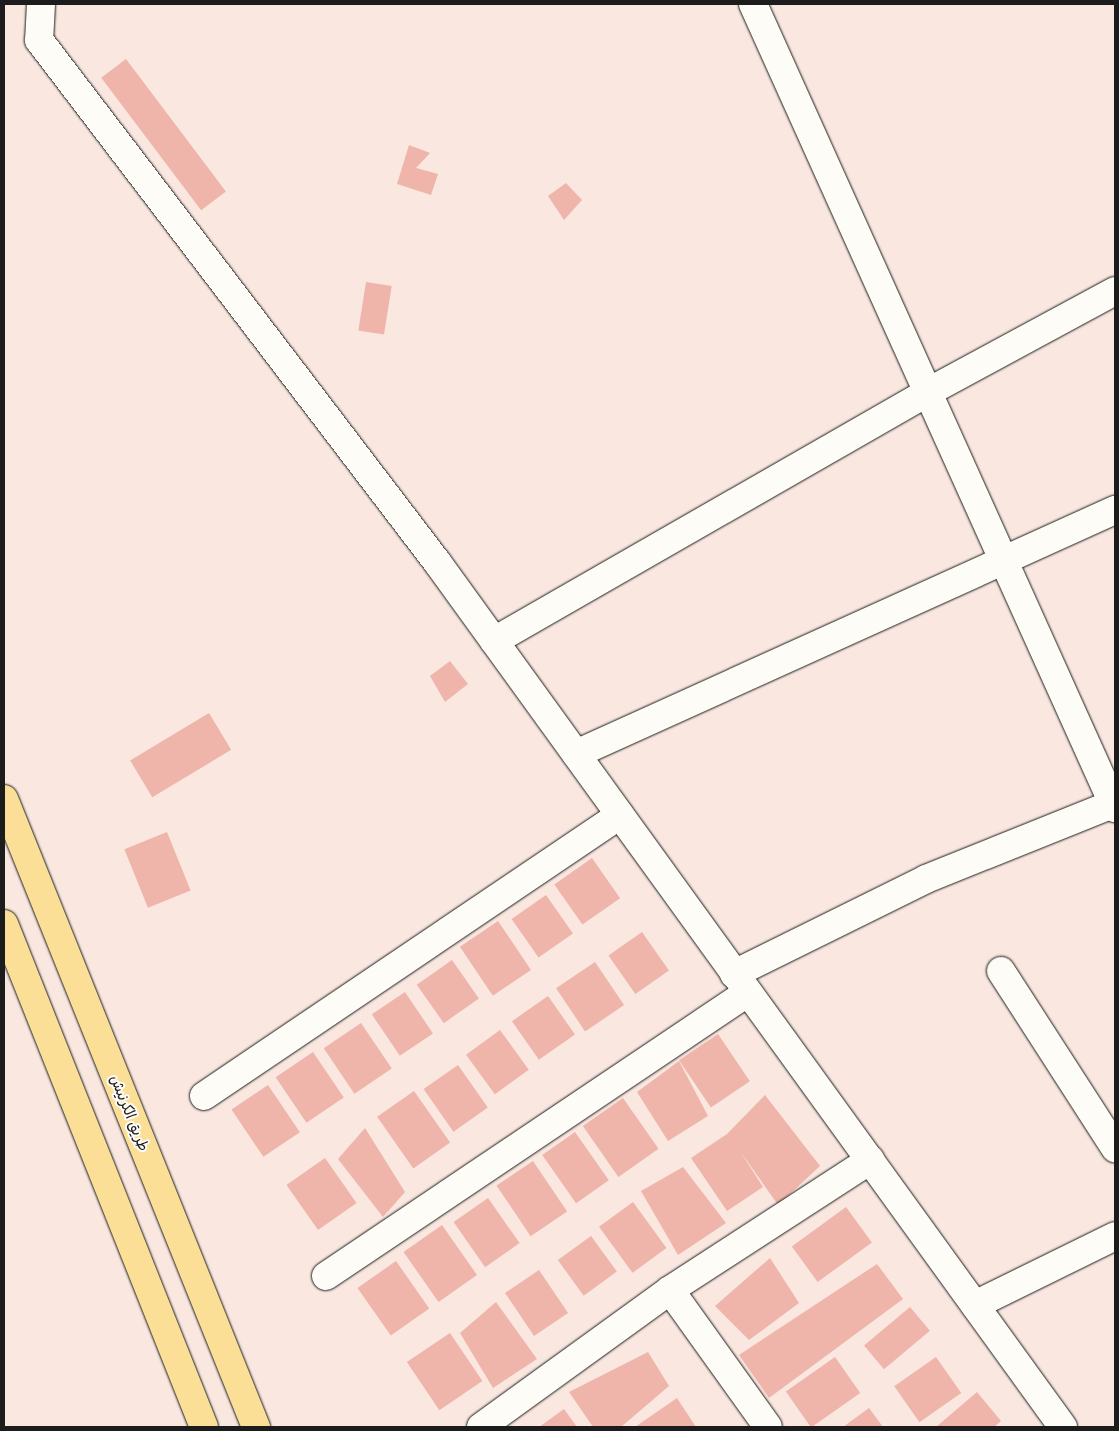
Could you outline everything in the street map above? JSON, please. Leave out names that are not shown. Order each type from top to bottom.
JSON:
[{"type":"main road","name":"طريق الكرنيش","points":[[4,799],[256,1427]]},
{"type":"main road","points":[[4,924],[204,1427]]},
{"type":"street","points":[[41,4],[39,40],[494,641],[1063,1427]]},
{"type":"street","points":[[326,1276],[740,983],[926,879],[1115,805],[754,4]]},
{"type":"street","points":[[494,641],[930,391],[1115,291]]},
{"type":"street","points":[[576,754],[1004,558],[1115,510]]},
{"type":"street","points":[[204,1096],[620,815]]},
{"type":"street","points":[[1001,971],[1115,1148]]},
{"type":"street","points":[[480,1427],[670,1290],[870,1160]]},
{"type":"street","points":[[975,1305],[1115,1236]]},
{"type":"street","points":[[670,1290],[768,1427]]},
{"type":"building","points":[[126,59],[226,192],[201,210],[101,78]]},
{"type":"building","points":[[409,145],[430,153],[416,168],[438,174],[431,195],[397,184]]},
{"type":"building","points":[[566,183],[582,200],[564,220],[548,196]]},
{"type":"building","points":[[366,282],[392,286],[384,334],[358,330]]},
{"type":"building","points":[[450,661],[468,684],[445,702],[430,676]]},
{"type":"building","points":[[209,713],[231,750],[152,797],[130,760]]},
{"type":"building","points":[[167,832],[191,890],[148,908],[124,849]]},
{"type":"building","points":[[592,858],[620,898],[582,925],[554,884]]},
{"type":"building","points":[[546,895],[573,934],[539,958],[512,919]]},
{"type":"building","points":[[498,921],[531,970],[493,996],[460,947]]},
{"type":"building","points":[[642,932],[669,971],[635,994],[608,956]]},
{"type":"building","points":[[452,960],[479,999],[444,1023],[417,985]]},
{"type":"building","points":[[595,962],[624,1005],[585,1031],[556,988]]},
{"type":"building","points":[[405,992],[433,1033],[400,1056],[372,1014]]},
{"type":"building","points":[[548,996],[575,1035],[539,1060],[512,1021]]},
{"type":"building","points":[[361,1023],[392,1069],[354,1094],[324,1048]]},
{"type":"building","points":[[500,1030],[529,1070],[495,1094],[466,1055]]},
{"type":"building","points":[[718,1034],[750,1081],[711,1108],[679,1060]]},
{"type":"building","points":[[313,1052],[344,1098],[306,1123],[276,1077]]},
{"type":"building","points":[[679,1061],[708,1116],[668,1141],[637,1092]]},
{"type":"building","points":[[458,1065],[488,1108],[453,1132],[424,1089]]},
{"type":"building","points":[[268,1085],[300,1132],[263,1157],[232,1110]]},
{"type":"building","points":[[414,1091],[450,1143],[413,1168],[377,1117]]},
{"type":"building","points":[[765,1095],[820,1166],[778,1205],[740,1151],[763,1187],[727,1211],[691,1158],[727,1134]]},
{"type":"building","points":[[623,1098],[659,1149],[618,1177],[583,1126]]},
{"type":"building","points":[[365,1128],[405,1192],[383,1217],[338,1159]]},
{"type":"building","points":[[575,1132],[609,1180],[576,1203],[542,1155]]},
{"type":"building","points":[[325,1158],[357,1203],[318,1230],[286,1185]]},
{"type":"building","points":[[533,1161],[567,1212],[531,1236],[497,1186]]},
{"type":"building","points":[[683,1167],[726,1223],[678,1255],[641,1191]]},
{"type":"building","points":[[488,1198],[520,1243],[485,1267],[454,1222]]},
{"type":"building","points":[[633,1202],[667,1248],[633,1273],[599,1227]]},
{"type":"building","points":[[846,1207],[872,1243],[818,1282],[792,1246]]},
{"type":"building","points":[[442,1225],[477,1275],[438,1302],[403,1252]]},
{"type":"building","points":[[591,1236],[617,1272],[584,1296],[558,1260]]},
{"type":"building","points":[[770,1258],[799,1303],[749,1340],[715,1306]]},
{"type":"building","points":[[396,1261],[429,1309],[391,1335],[357,1288]]},
{"type":"building","points":[[877,1264],[903,1299],[769,1398],[739,1355]]},
{"type":"building","points":[[539,1270],[568,1313],[534,1336],[505,1293]]},
{"type":"building","points":[[496,1302],[537,1359],[493,1388],[460,1333]]},
{"type":"building","points":[[910,1307],[930,1331],[884,1369],[864,1346]]},
{"type":"building","points":[[450,1333],[482,1381],[439,1410],[407,1362]]},
{"type":"building","points":[[648,1352],[669,1386],[621,1427],[593,1427],[569,1392]]},
{"type":"building","points":[[835,1357],[860,1393],[811,1427],[786,1391]]},
{"type":"building","points":[[936,1357],[961,1393],[919,1422],[894,1386]]},
{"type":"building","points":[[977,1392],[1001,1421],[994,1427],[936,1427]]},
{"type":"building","points":[[677,1398],[696,1427],[635,1427]]},
{"type":"building","points":[[869,1408],[883,1427],[843,1427]]},
{"type":"building","points":[[564,1409],[577,1427],[539,1427]]}]
